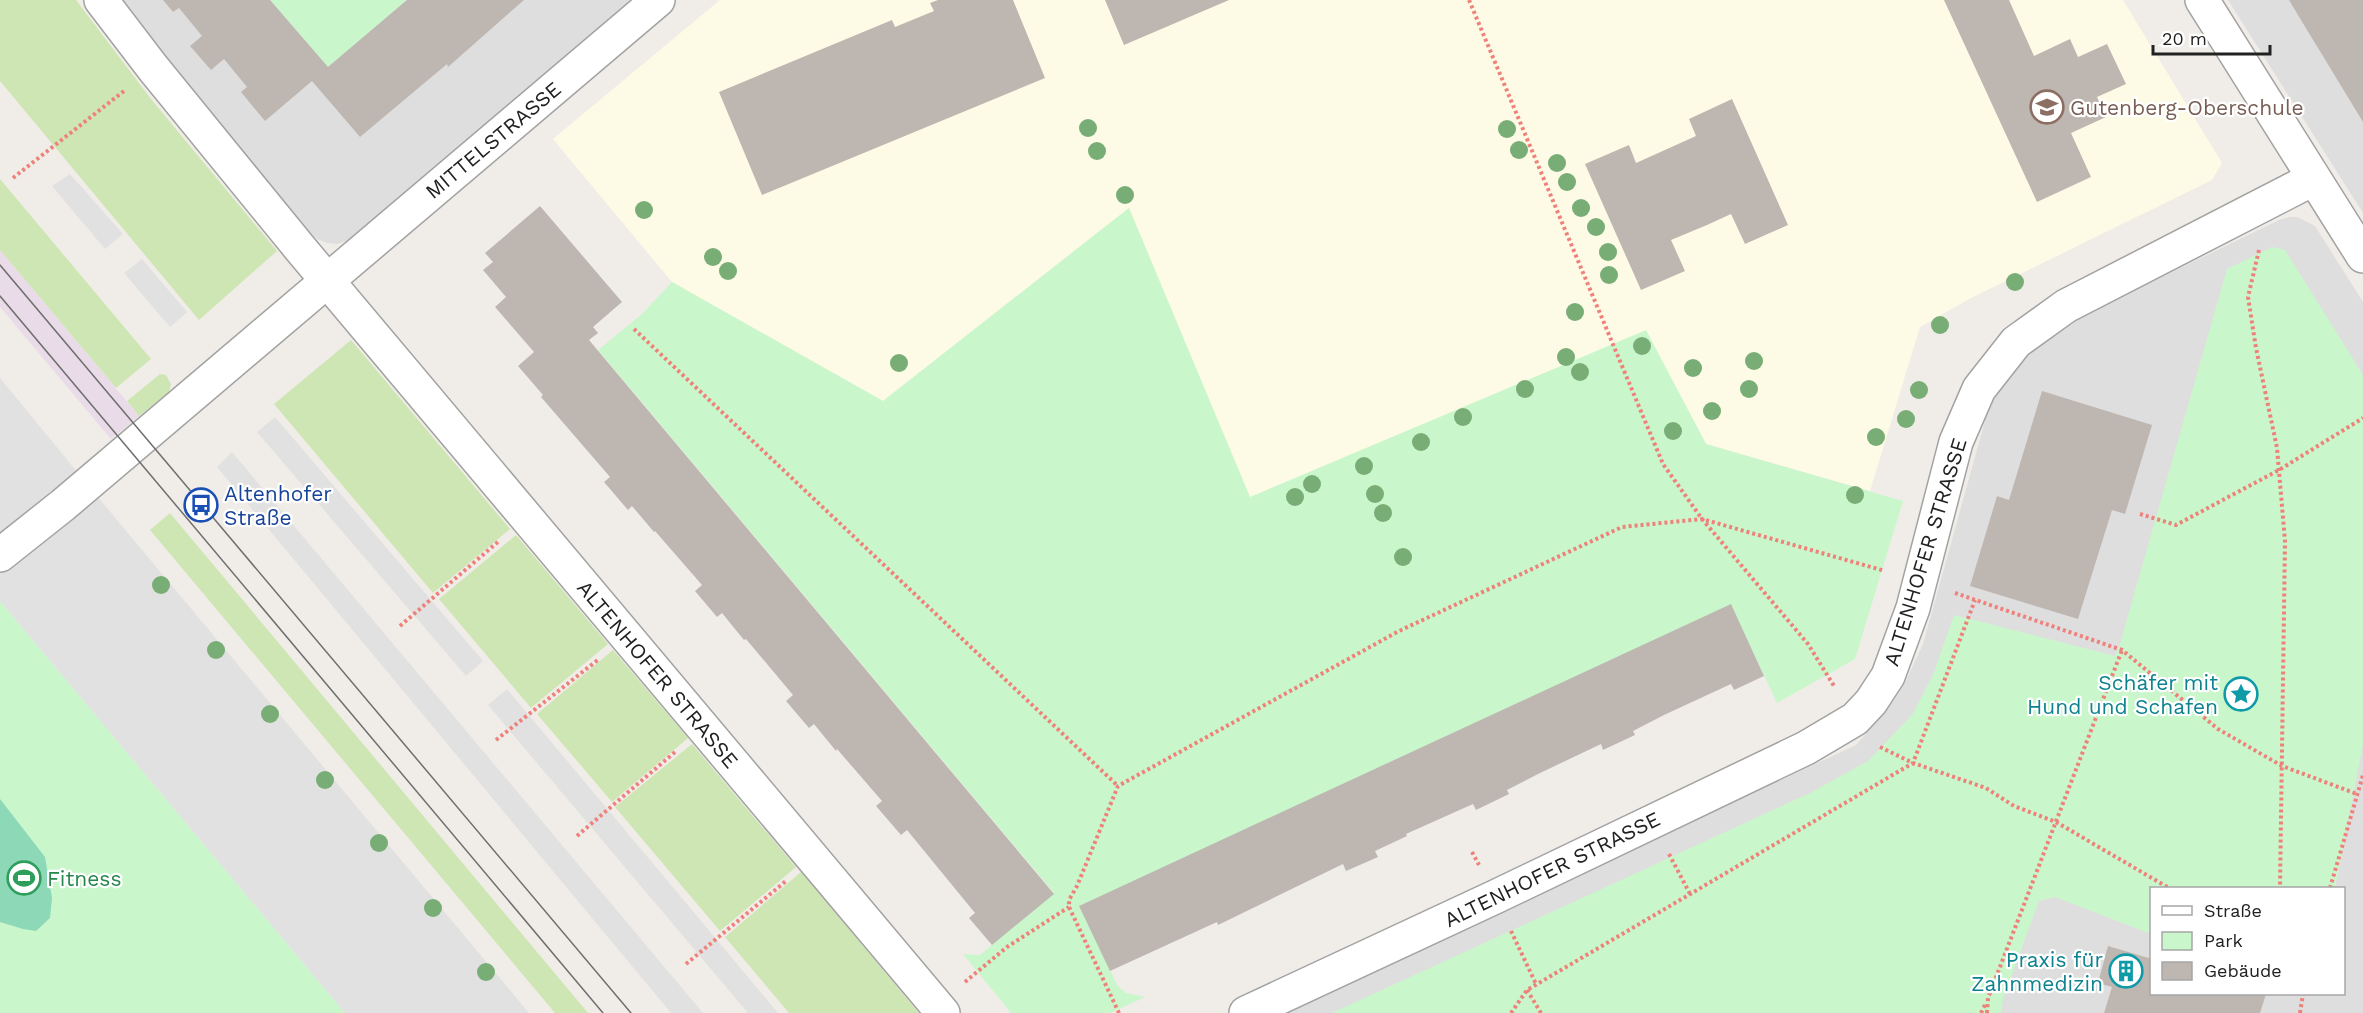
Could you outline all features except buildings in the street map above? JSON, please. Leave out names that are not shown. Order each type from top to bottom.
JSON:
[{"type":"street","name":"ALTENHOFER STRASSE","points":[[101,0],[153,68],[327,279],[944,1013]]},
{"type":"street","name":"MITTELSTRASSE","points":[[0,555],[63,505],[658,0]]},
{"type":"street","points":[[2202,0],[2363,256]]},
{"type":"street","name":"ALTENHOFER STRASSE","points":[[1246,1013],[1806,748],[1855,719],[1871,702],[1888,676],[1913,608],[1956,441],[1979,389],[2016,342],[2066,306],[2313,179]]},
{"type":"path","points":[[1469,0],[1663,464],[1702,519],[1808,644],[1855,719],[1882,748],[1913,763],[1986,788],[2014,806],[2056,822],[2167,887]]},
{"type":"path","points":[[13,178],[153,68]]},
{"type":"path","points":[[2271,199],[2248,297],[2277,448],[2285,541],[2280,887]]},
{"type":"path","points":[[634,329],[1118,786]]},
{"type":"path","points":[[2140,514],[2176,525],[2279,470],[2363,417]]},
{"type":"path","points":[[400,626],[527,518]]},
{"type":"path","points":[[1119,1013],[1069,907],[1118,786],[1399,631],[1622,526],[1702,519],[1919,580],[2122,650],[2217,729],[2282,766],[2357,795]]},
{"type":"path","points":[[1511,1013],[1527,990],[1913,763],[1975,600]]},
{"type":"path","points":[[496,740],[628,638]]},
{"type":"path","points":[[1981,1013],[2122,650]]},
{"type":"path","points":[[577,836],[704,728]]},
{"type":"path","points":[[2330,887],[2363,775]]},
{"type":"path","points":[[1651,822],[1690,894]]},
{"type":"path","points":[[686,964],[796,872],[811,855]]},
{"type":"path","points":[[993,959],[1069,907]]},
{"type":"path","points":[[1527,990],[1541,1013]]},
{"type":"path","points":[[2300,1013],[2303,995]]},
{"type":"path","points":[[1987,1013],[1988,998]]},
{"type":"shaded area","points":[[117,0],[638,0],[354,239],[337,244],[317,239],[309,232]]},
{"type":"shaded area","points":[[720,0],[2123,0],[2222,163],[2212,180],[1969,299],[1920,327],[1870,491],[1706,444],[1646,331],[1250,498],[1129,208],[883,401],[672,282],[553,139]]},
{"type":"shaded area","points":[[2228,0],[2363,0],[2363,213]]},
{"type":"shaded area","points":[[70,174],[123,234],[105,249],[52,186]]},
{"type":"shaded area","points":[[2289,217],[2297,217],[2315,226],[2363,302],[2363,1013],[1282,1013],[1856,745],[1893,702],[1905,683],[1923,644],[1985,421],[1993,400],[2007,378],[2043,339],[2069,322]]},
{"type":"shaded area","points":[[0,250],[139,416],[111,439],[0,307]]},
{"type":"shaded area","points":[[142,259],[187,312],[170,327],[124,273]]},
{"type":"shaded area","points":[[0,378],[529,1013],[345,1013],[0,601]]},
{"type":"shaded area","points":[[275,417],[483,661],[466,676],[257,432]]},
{"type":"shaded area","points":[[232,452],[703,1013],[671,1013],[217,467]]},
{"type":"shaded area","points":[[507,689],[778,1013],[748,1013],[488,705]]},
{"type":"green space","points":[[0,0],[76,0],[151,99],[277,251],[199,320],[0,81]]},
{"type":"green space","points":[[270,0],[407,0],[328,67]]},
{"type":"green space","points":[[0,179],[151,359],[116,388],[0,250]]},
{"type":"green space","points":[[1129,208],[1250,497],[1646,330],[1706,444],[1903,501],[1855,659],[1777,703],[1731,605],[1080,906],[1117,985],[1126,993],[1145,997],[1110,1013],[1011,1013],[963,954],[980,955],[1054,893],[598,350],[642,314],[672,282],[883,401]]},
{"type":"green space","points":[[2272,247],[2285,250],[2363,375],[2363,744],[2335,887],[2150,887],[2150,934],[2055,897],[2039,901],[2003,999],[2001,1013],[1332,1013],[1810,793],[1868,761],[1912,715],[1933,675],[1954,615],[2115,656],[2227,269]]},
{"type":"green space","points":[[351,340],[510,529],[433,593],[274,404]]},
{"type":"green space","points":[[160,374],[166,375],[171,384],[169,392],[139,416],[127,401]]},
{"type":"green space","points":[[170,513],[588,1013],[555,1013],[150,530]]},
{"type":"green space","points":[[516,535],[608,644],[531,708],[439,599]]},
{"type":"green space","points":[[0,601],[345,1013],[0,1013]]},
{"type":"green space","points":[[613,650],[688,738],[612,802],[537,714]]},
{"type":"green space","points":[[692,744],[796,867],[720,931],[615,807]]},
{"type":"green space","name":"Fitness","points":[[0,799],[45,857],[52,898],[50,918],[36,931],[0,922]]},
{"type":"green space","points":[[801,872],[919,1013],[789,1013],[725,937]]},
{"type":"tram line","points":[[0,265],[631,1013]]},
{"type":"tram line","points":[[0,296],[603,1013]]},
{"type":"place","name":"Gutenberg-Oberschule","points":[[2047,107]]},
{"type":"place","name":"Altenhofer Straße","points":[[201,505]]},
{"type":"place","name":"Schäfer mit Hund und Schafen","points":[[2241,694]]},
{"type":"place","name":"Fitness","points":[[24,878]]},
{"type":"place","name":"Praxis für Zahnmedizin","points":[[2126,971]]}]
